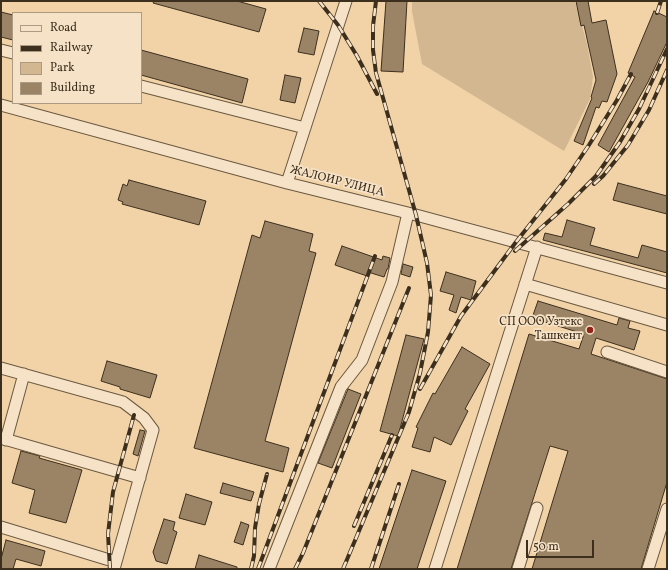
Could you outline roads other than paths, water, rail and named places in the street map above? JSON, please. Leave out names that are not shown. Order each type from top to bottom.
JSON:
[{"type":"street","points":[[287,183],[346,1]]},
{"type":"street","points":[[1,50],[12,53]]},
{"type":"street","points":[[142,86],[305,128]]},
{"type":"street","name":"ЖАЛОИР УЛИЦА","points":[[1,104],[287,183],[408,213],[667,282]]},
{"type":"street","points":[[269,569],[341,387],[362,360],[392,282],[408,213]]},
{"type":"street","points":[[435,569],[537,247]]},
{"type":"street","points":[[525,284],[667,325]]},
{"type":"street","points":[[607,352],[667,372]]},
{"type":"street","points":[[1,368],[123,402],[144,418],[153,430],[115,566],[1,528]]},
{"type":"street","points":[[24,374],[4,439],[140,478]]},
{"type":"street","points":[[518,569],[537,508]]},
{"type":"street","points":[[648,569],[667,508]]},
{"type":"railway","points":[[319,1],[338,25],[357,56],[377,94]]},
{"type":"railway","points":[[343,569],[409,412],[420,373],[428,332],[431,295],[427,263],[416,215],[376,73],[373,50],[373,26],[376,1]]},
{"type":"railway","points":[[657,13],[661,1]]},
{"type":"railway","points":[[515,251],[568,204],[596,176],[620,142],[639,109],[667,49]]},
{"type":"railway","points":[[594,184],[603,176],[628,145],[649,110],[667,70]]},
{"type":"railway","points":[[420,389],[461,316],[516,242],[566,179],[617,100],[631,74]]},
{"type":"railway","points":[[258,569],[375,256]]},
{"type":"railway","points":[[295,569],[303,553],[409,288]]},
{"type":"railway","points":[[110,569],[108,534],[113,492],[134,415]]},
{"type":"railway","points":[[354,526],[392,435]]},
{"type":"railway","points":[[251,569],[254,556],[255,528],[259,504],[267,474]]},
{"type":"railway","points":[[371,569],[399,484]]},
{"type":"place","name":"СП ООО Узтекс Ташкент","points":[[590,330]]}]
